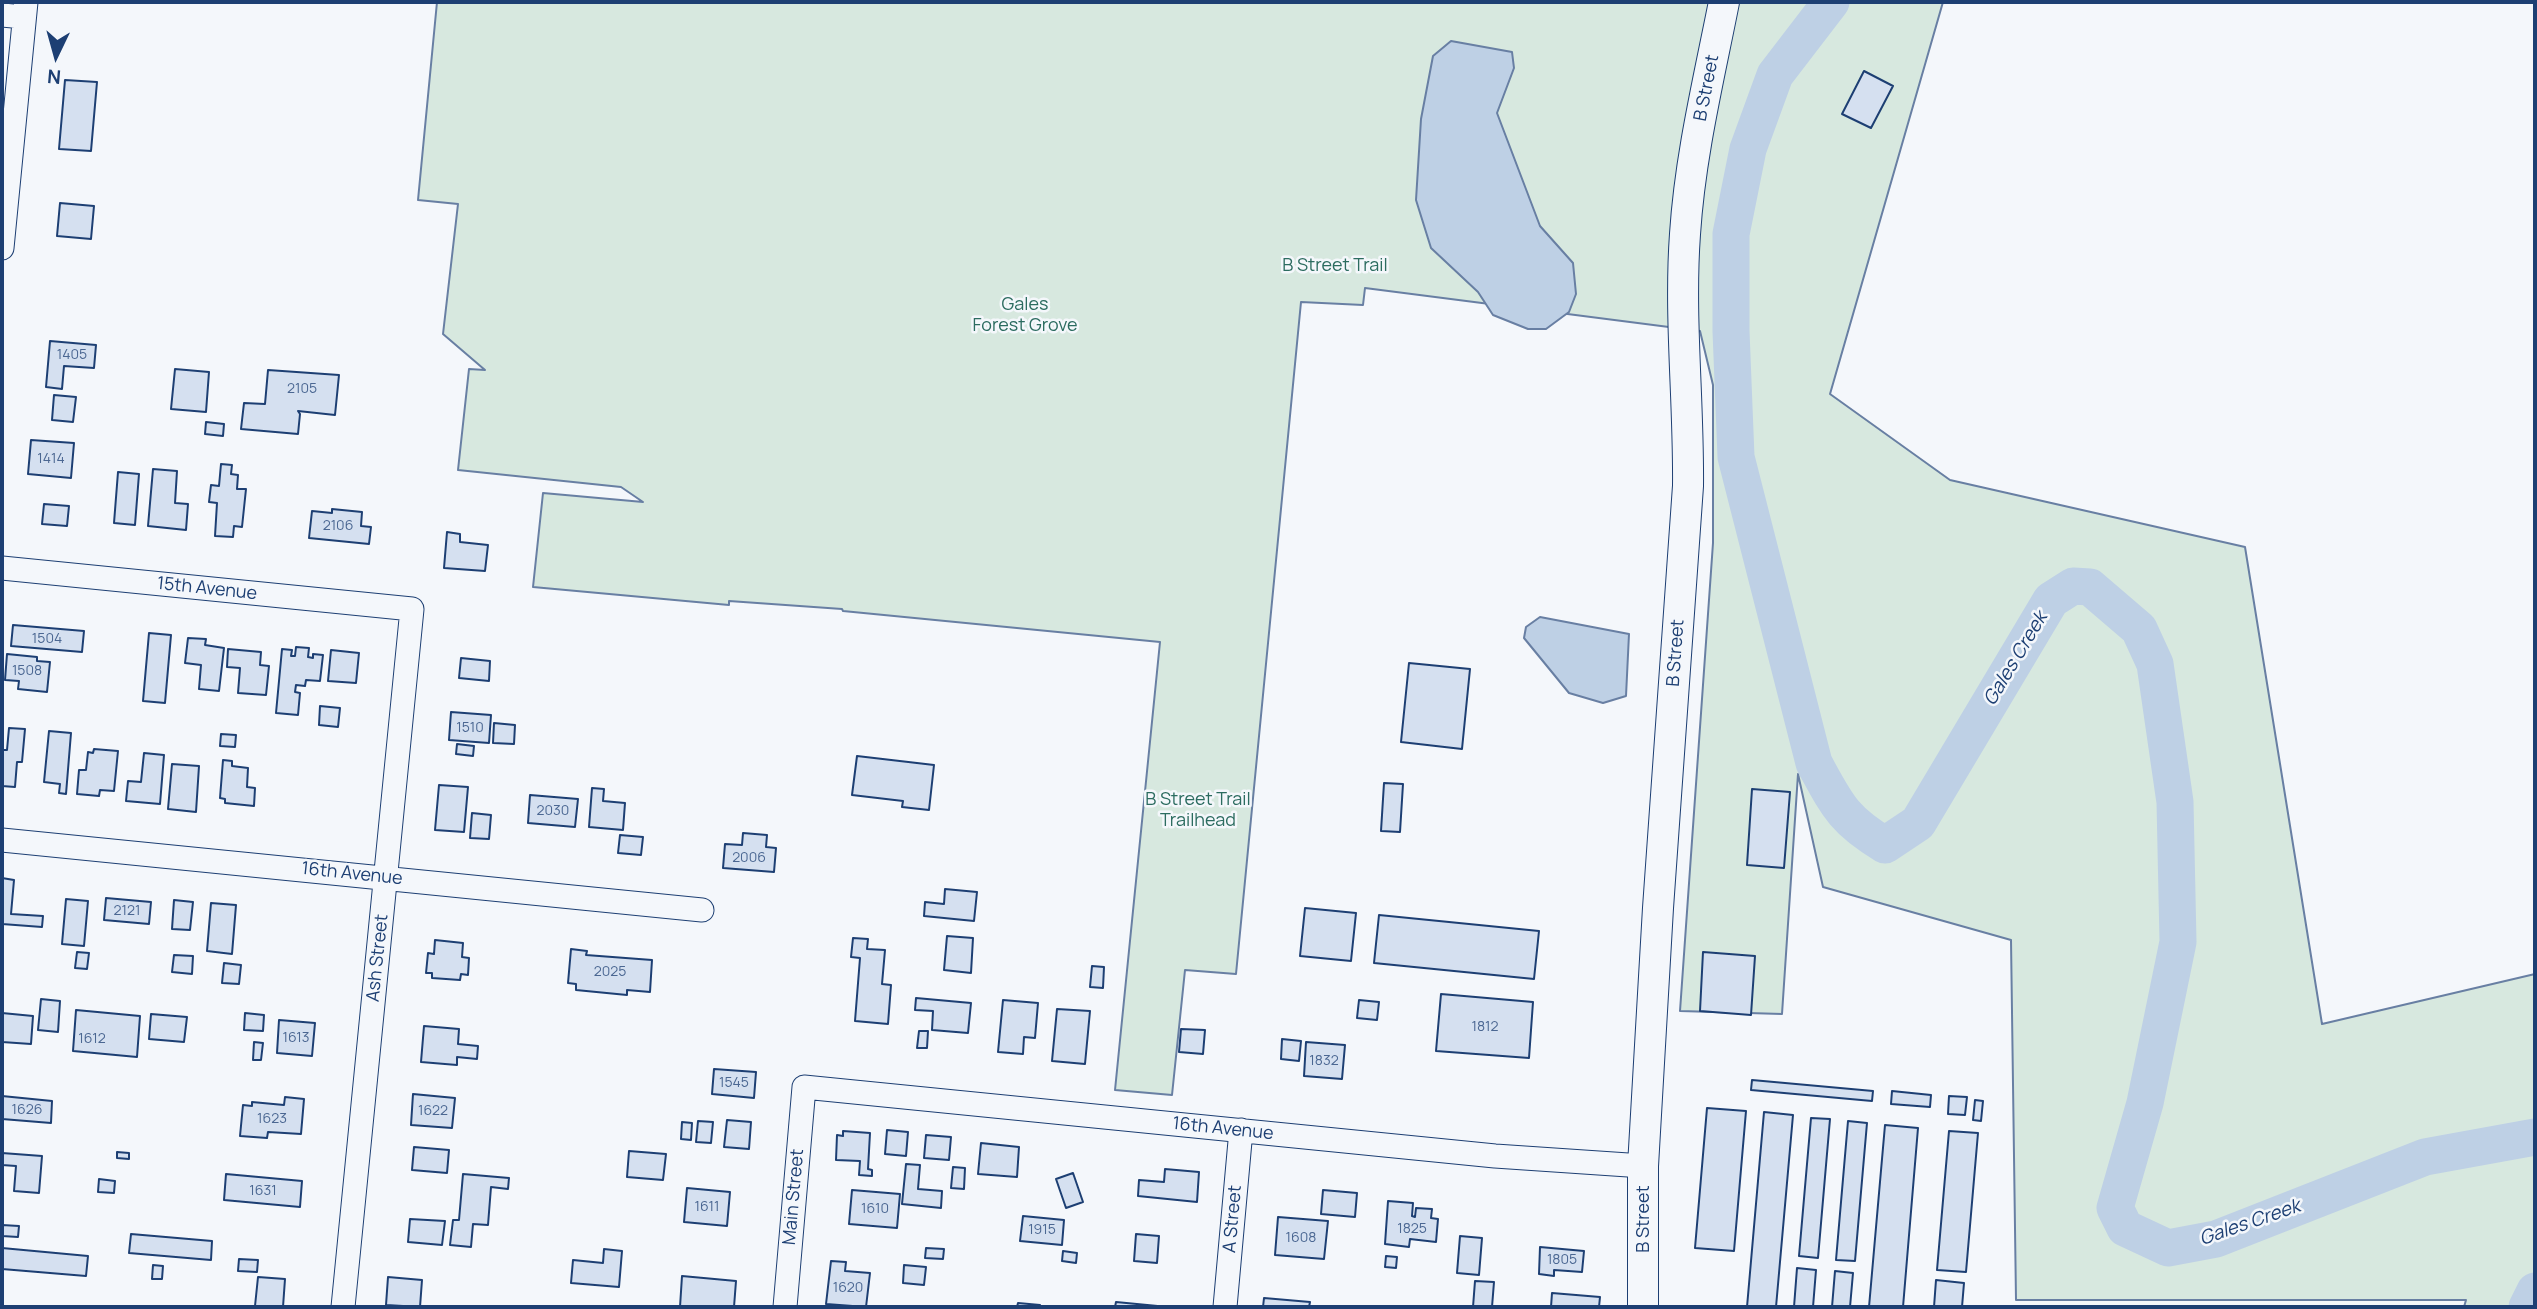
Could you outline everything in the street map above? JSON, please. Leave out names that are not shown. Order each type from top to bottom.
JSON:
[{"type":"main road","name":"B Street","points":[[1643,1307],[1643,1166],[1687,498],[1685,233],[1694,160],[1724,2]]},
{"type":"street","points":[[2,247],[17,11]]},
{"type":"street","name":"15th Avenue","points":[[2,568],[412,609]]},
{"type":"street","name":"Ash Street","points":[[343,1307],[412,609]]},
{"type":"street","name":"16th Avenue","points":[[2,841],[702,910]]},
{"type":"street","name":"16th Avenue","points":[[804,1087],[1495,1156],[1643,1166]]},
{"type":"street","name":"Main Street","points":[[785,1307],[804,1087]]},
{"type":"street","name":"A Street","points":[[1225,1307],[1241,1130]]},
{"type":"green space","points":[[437,2],[1943,2],[1830,394],[1950,480],[2245,547],[2322,1024],[2535,974],[2535,1307],[2464,1307],[2466,1300],[2016,1300],[2011,940],[1823,887],[1798,774],[1782,1014],[1680,1011],[1713,543],[1713,385],[1700,331],[1365,288],[1363,305],[1301,302],[1236,974],[1185,970],[1172,1095],[1115,1090],[1160,642],[842,609],[729,601],[729,605],[533,587],[543,493],[643,502],[621,487],[458,470],[469,369],[485,370],[443,334],[458,204],[418,200]]},
{"type":"water","points":[[1451,41],[1512,52],[1514,68],[1497,113],[1540,226],[1573,263],[1576,294],[1569,312],[1546,329],[1528,329],[1493,315],[1478,292],[1431,248],[1416,200],[1421,119],[1433,56]]},
{"type":"water","points":[[1540,617],[1629,634],[1626,696],[1603,703],[1569,693],[1524,638],[1526,627]]},
{"type":"building","points":[[1864,71],[1893,86],[1871,128],[1842,114]]},
{"type":"building","points":[[65,80],[97,82],[91,151],[59,149]]},
{"type":"building","points":[[60,203],[94,206],[91,239],[57,236]]},
{"type":"building","points":[[50,341],[96,345],[94,368],[64,366],[62,389],[46,387]]},
{"type":"building","points":[[175,369],[209,372],[206,412],[171,409]]},
{"type":"building","points":[[268,370],[339,375],[335,415],[298,411],[298,434],[241,429],[244,403],[265,404]]},
{"type":"building","points":[[54,395],[76,397],[73,422],[52,420]]},
{"type":"building","points":[[206,422],[224,424],[223,436],[205,434]]},
{"type":"building","points":[[31,440],[74,443],[71,478],[28,474]]},
{"type":"building","points":[[221,464],[232,465],[231,474],[238,475],[237,489],[246,489],[242,527],[234,526],[233,537],[215,536],[217,503],[209,502],[211,485],[219,486]]},
{"type":"building","points":[[153,469],[177,471],[175,503],[188,504],[186,530],[148,526]]},
{"type":"building","points":[[118,472],[139,474],[135,525],[114,523]]},
{"type":"building","points":[[44,504],[69,506],[67,526],[42,524]]},
{"type":"building","points":[[332,509],[362,512],[361,526],[371,527],[369,544],[309,538],[312,511],[332,513]]},
{"type":"building","points":[[447,532],[460,534],[460,542],[488,545],[485,571],[444,568]]},
{"type":"building","points":[[13,625],[84,631],[82,652],[11,646]]},
{"type":"building","points":[[149,633],[171,635],[165,703],[143,701]]},
{"type":"building","points":[[188,638],[206,639],[205,645],[224,648],[219,691],[199,689],[201,665],[185,663]]},
{"type":"building","points":[[296,647],[309,648],[308,657],[313,658],[313,654],[323,655],[320,681],[306,680],[305,686],[296,685],[295,692],[300,693],[298,715],[276,713],[282,649],[292,650],[291,656],[295,656]]},
{"type":"building","points":[[228,649],[261,652],[260,665],[269,666],[266,695],[238,693],[240,668],[227,667]]},
{"type":"building","points":[[331,650],[359,653],[356,683],[328,681]]},
{"type":"building","points":[[7,654],[37,657],[37,661],[50,662],[47,692],[18,689],[19,681],[5,680]]},
{"type":"building","points":[[461,658],[490,661],[489,681],[459,678]]},
{"type":"building","points":[[1409,663],[1470,669],[1462,749],[1401,742]]},
{"type":"building","points":[[320,706],[340,708],[338,727],[319,725]]},
{"type":"building","points":[[451,712],[491,715],[489,743],[449,740]]},
{"type":"building","points":[[494,723],[515,725],[514,744],[493,743]]},
{"type":"building","points":[[9,728],[25,729],[22,762],[17,762],[15,787],[2,786],[2,750],[7,750]]},
{"type":"building","points":[[49,731],[71,733],[66,794],[59,793],[60,784],[44,782]]},
{"type":"building","points":[[221,734],[236,735],[235,747],[220,746]]},
{"type":"building","points":[[457,744],[474,746],[473,756],[456,754]]},
{"type":"building","points":[[94,749],[118,751],[114,791],[100,790],[99,796],[77,794],[79,770],[86,770],[88,752],[93,753]]},
{"type":"building","points":[[144,753],[164,755],[160,804],[126,801],[128,781],[141,782]]},
{"type":"building","points":[[857,756],[934,765],[929,810],[902,807],[903,801],[852,795]]},
{"type":"building","points":[[223,760],[232,761],[232,766],[248,768],[247,787],[255,788],[254,806],[225,803],[225,799],[220,798]]},
{"type":"building","points":[[172,764],[199,766],[196,812],[168,809]]},
{"type":"building","points":[[1384,783],[1403,784],[1400,832],[1381,831]]},
{"type":"building","points":[[439,785],[468,787],[464,832],[435,830]]},
{"type":"building","points":[[592,788],[604,789],[603,801],[625,803],[623,830],[589,827]]},
{"type":"building","points":[[1752,789],[1790,792],[1784,868],[1747,865]]},
{"type":"building","points":[[530,795],[578,799],[575,827],[528,823]]},
{"type":"building","points":[[472,813],[491,815],[489,839],[470,838]]},
{"type":"building","points":[[743,833],[767,835],[766,847],[776,848],[774,872],[723,868],[725,844],[742,845]]},
{"type":"building","points":[[620,835],[643,837],[641,855],[618,853]]},
{"type":"building","points":[[2,878],[14,880],[11,914],[43,916],[42,927],[2,924]]},
{"type":"building","points":[[945,889],[977,892],[974,921],[924,916],[925,902],[944,904]]},
{"type":"building","points":[[106,898],[151,902],[149,924],[104,920]]},
{"type":"building","points":[[66,899],[88,901],[84,946],[62,944]]},
{"type":"building","points":[[174,900],[193,902],[190,930],[172,929]]},
{"type":"building","points":[[211,903],[236,905],[232,954],[207,951]]},
{"type":"building","points":[[1305,908],[1356,913],[1351,961],[1300,956]]},
{"type":"building","points":[[1379,915],[1539,931],[1534,979],[1374,963]]},
{"type":"building","points":[[947,936],[973,938],[971,973],[944,970]]},
{"type":"building","points":[[853,938],[868,939],[867,949],[885,950],[882,984],[891,985],[888,1024],[855,1021],[860,958],[851,957]]},
{"type":"building","points":[[435,940],[463,943],[462,957],[469,958],[468,975],[461,974],[460,980],[432,978],[432,973],[426,973],[428,953],[434,954]]},
{"type":"building","points":[[571,949],[587,951],[586,955],[652,960],[650,992],[627,990],[627,995],[576,990],[576,984],[568,983]]},
{"type":"building","points":[[77,952],[89,953],[87,969],[75,968]]},
{"type":"building","points":[[1703,952],[1755,956],[1751,1015],[1700,1011]]},
{"type":"building","points":[[174,955],[193,956],[192,974],[172,972]]},
{"type":"building","points":[[224,963],[241,965],[239,984],[222,983]]},
{"type":"building","points":[[1092,966],[1104,967],[1103,988],[1090,987]]},
{"type":"building","points":[[1441,994],[1533,1002],[1529,1058],[1436,1051]]},
{"type":"building","points":[[916,998],[971,1003],[968,1033],[932,1030],[933,1011],[915,1010]]},
{"type":"building","points":[[41,999],[60,1001],[58,1032],[38,1030]]},
{"type":"building","points":[[1003,1000],[1038,1003],[1035,1038],[1024,1037],[1023,1054],[998,1052]]},
{"type":"building","points":[[1359,1000],[1379,1002],[1377,1020],[1357,1018]]},
{"type":"building","points":[[1057,1009],[1090,1011],[1085,1064],[1052,1061]]},
{"type":"building","points":[[76,1010],[140,1016],[137,1057],[73,1051]]},
{"type":"building","points":[[2,1013],[33,1016],[31,1044],[2,1042]]},
{"type":"building","points":[[245,1013],[264,1015],[263,1031],[244,1030]]},
{"type":"building","points":[[151,1014],[187,1017],[184,1042],[149,1039]]},
{"type":"building","points":[[279,1020],[315,1023],[312,1056],[277,1053]]},
{"type":"building","points":[[424,1026],[459,1029],[458,1044],[478,1046],[477,1059],[457,1057],[457,1065],[421,1062]]},
{"type":"building","points":[[1181,1029],[1205,1030],[1203,1054],[1179,1052]]},
{"type":"building","points":[[919,1031],[928,1031],[927,1048],[917,1048]]},
{"type":"building","points":[[1282,1039],[1301,1041],[1299,1061],[1281,1059]]},
{"type":"building","points":[[254,1042],[263,1043],[261,1060],[253,1060]]},
{"type":"building","points":[[1306,1042],[1345,1045],[1342,1079],[1304,1076]]},
{"type":"building","points":[[714,1069],[756,1072],[754,1098],[712,1094]]},
{"type":"building","points":[[1752,1080],[1873,1091],[1872,1101],[1751,1090]]},
{"type":"building","points":[[1892,1091],[1931,1095],[1930,1107],[1891,1104]]},
{"type":"building","points":[[413,1094],[455,1098],[452,1128],[411,1125]]},
{"type":"building","points":[[2,1096],[52,1101],[51,1123],[2,1119]]},
{"type":"building","points":[[1949,1096],[1967,1097],[1965,1115],[1948,1114]]},
{"type":"building","points":[[285,1097],[304,1099],[301,1134],[268,1132],[267,1138],[240,1136],[243,1105],[252,1106],[252,1102],[284,1105]]},
{"type":"building","points":[[1975,1100],[1983,1101],[1981,1121],[1973,1120]]},
{"type":"building","points":[[1707,1108],[1746,1111],[1734,1251],[1695,1248]]},
{"type":"building","points":[[1764,1112],[1793,1115],[1776,1307],[1747,1307]]},
{"type":"building","points":[[1811,1118],[1830,1119],[1818,1258],[1799,1256]]},
{"type":"building","points":[[727,1120],[751,1122],[749,1149],[724,1147]]},
{"type":"building","points":[[698,1121],[713,1122],[711,1143],[696,1142]]},
{"type":"building","points":[[1848,1121],[1867,1123],[1855,1261],[1836,1260]]},
{"type":"building","points":[[682,1122],[692,1123],[691,1140],[681,1139]]},
{"type":"building","points":[[1885,1125],[1918,1128],[1903,1307],[1869,1307]]},
{"type":"building","points":[[887,1130],[908,1132],[906,1156],[885,1154]]},
{"type":"building","points":[[843,1131],[870,1133],[868,1169],[872,1170],[872,1176],[859,1175],[860,1161],[836,1160],[837,1135],[843,1136]]},
{"type":"building","points":[[1949,1131],[1978,1133],[1966,1272],[1937,1270]]},
{"type":"building","points":[[926,1135],[951,1137],[949,1160],[924,1158]]},
{"type":"building","points":[[981,1143],[1019,1147],[1017,1177],[978,1174]]},
{"type":"building","points":[[414,1147],[449,1150],[447,1173],[412,1170]]},
{"type":"building","points":[[629,1151],[666,1154],[663,1180],[627,1177]]},
{"type":"building","points":[[117,1152],[129,1153],[129,1159],[117,1158]]},
{"type":"building","points":[[2,1153],[42,1156],[39,1193],[14,1191],[16,1166],[2,1165]]},
{"type":"building","points":[[906,1164],[920,1165],[918,1189],[942,1191],[941,1208],[902,1204]]},
{"type":"building","points":[[953,1167],[965,1168],[964,1189],[951,1188]]},
{"type":"building","points":[[1165,1169],[1199,1172],[1197,1202],[1138,1196],[1139,1180],[1164,1182]]},
{"type":"building","points":[[1073,1173],[1083,1202],[1066,1208],[1056,1179]]},
{"type":"building","points":[[226,1174],[302,1181],[300,1207],[224,1200]]},
{"type":"building","points":[[463,1174],[509,1178],[508,1189],[491,1187],[488,1225],[473,1224],[471,1247],[450,1245],[453,1220],[459,1220]]},
{"type":"building","points":[[99,1179],[115,1181],[114,1193],[98,1192]]},
{"type":"building","points":[[687,1188],[730,1192],[727,1226],[684,1222]]},
{"type":"building","points":[[852,1190],[900,1194],[897,1228],[849,1224]]},
{"type":"building","points":[[1323,1190],[1357,1193],[1355,1217],[1321,1214]]},
{"type":"building","points":[[1388,1201],[1413,1203],[1412,1216],[1415,1217],[1416,1208],[1432,1209],[1431,1218],[1438,1219],[1436,1242],[1410,1239],[1409,1247],[1385,1244]]},
{"type":"building","points":[[1023,1216],[1064,1220],[1062,1245],[1020,1241]]},
{"type":"building","points":[[1278,1217],[1328,1221],[1324,1259],[1275,1255]]},
{"type":"building","points":[[410,1219],[445,1221],[442,1245],[408,1242]]},
{"type":"building","points":[[2,1225],[19,1226],[18,1237],[2,1236]]},
{"type":"building","points":[[131,1234],[212,1241],[211,1260],[129,1253]]},
{"type":"building","points":[[1136,1234],[1159,1236],[1157,1263],[1134,1261]]},
{"type":"building","points":[[1460,1236],[1482,1238],[1479,1275],[1457,1273]]},
{"type":"building","points":[[1540,1247],[1584,1251],[1582,1272],[1554,1270],[1554,1276],[1539,1274]]},
{"type":"building","points":[[2,1248],[88,1256],[86,1276],[2,1269]]},
{"type":"building","points":[[926,1248],[944,1249],[943,1259],[925,1258]]},
{"type":"building","points":[[604,1249],[622,1251],[619,1287],[571,1283],[573,1260],[603,1263]]},
{"type":"building","points":[[1063,1251],[1077,1253],[1076,1263],[1062,1261]]},
{"type":"building","points":[[1386,1256],[1397,1257],[1396,1268],[1385,1267]]},
{"type":"building","points":[[239,1259],[258,1260],[257,1272],[238,1271]]},
{"type":"building","points":[[831,1261],[846,1262],[845,1271],[870,1273],[866,1307],[826,1304]]},
{"type":"building","points":[[153,1265],[163,1266],[162,1279],[152,1279]]},
{"type":"building","points":[[904,1265],[926,1267],[924,1285],[903,1283]]},
{"type":"building","points":[[1797,1268],[1816,1270],[1813,1307],[1794,1307]]},
{"type":"building","points":[[1835,1271],[1853,1273],[1850,1307],[1832,1307]]},
{"type":"building","points":[[682,1276],[736,1281],[734,1307],[680,1307]]},
{"type":"building","points":[[258,1277],[285,1279],[283,1307],[255,1306]]},
{"type":"building","points":[[388,1277],[422,1280],[420,1307],[386,1305]]},
{"type":"building","points":[[1936,1280],[1964,1283],[1962,1307],[1934,1307]]},
{"type":"building","points":[[1475,1281],[1494,1282],[1492,1307],[1473,1307]]},
{"type":"building","points":[[1552,1293],[1600,1297],[1599,1307],[1551,1307]]},
{"type":"building","points":[[1264,1298],[1310,1302],[1309,1307],[1263,1307]]},
{"type":"building","points":[[1116,1302],[1168,1307],[1115,1307]]},
{"type":"building","points":[[1018,1303],[1040,1305],[1017,1307]]},
{"type":"waterway","name":"Gales Creek","points":[[1831,2],[1775,75],[1748,149],[1731,234],[1731,331],[1736,457],[1814,763],[1835,801],[1859,828],[1885,845],[1918,823],[2051,600],[2073,586],[2090,587],[2139,629],[2155,664],[2175,802],[2178,942],[2145,1103],[2115,1208],[2125,1228],[2168,1248],[2216,1239],[2425,1157],[2535,1137]]},
{"type":"waterway","name":"Gales Creek","points":[[2527,1307],[2535,1291]]},
{"type":"park label","name":"B Street Trail","points":[[1335,266]]},
{"type":"park label","name":"Gales Forest Grove","points":[[1025,315]]},
{"type":"park label","name":"B Street Trail Trailhead","points":[[1198,810]]}]
